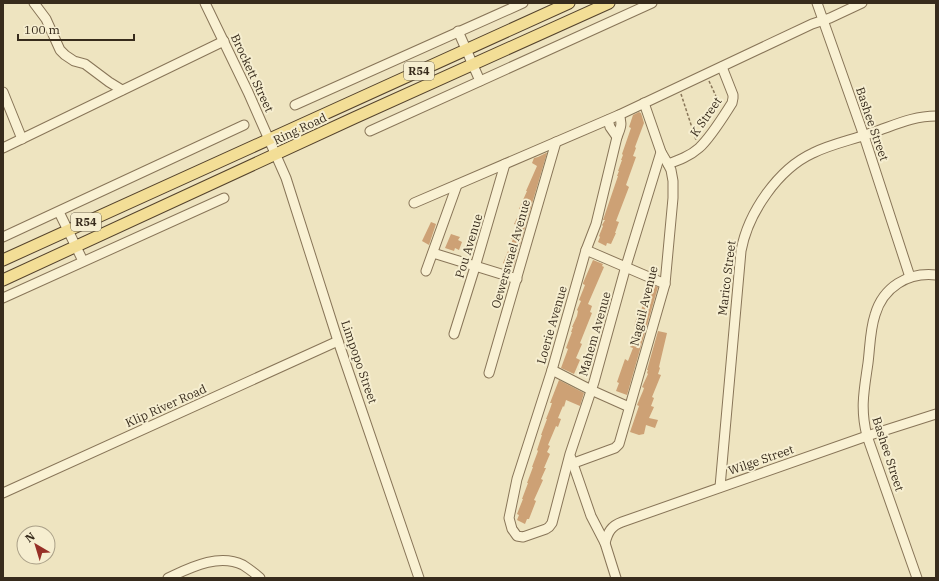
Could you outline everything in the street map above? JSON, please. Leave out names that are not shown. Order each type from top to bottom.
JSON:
[{"type":"main road","name":"Ring Road","points":[[3,260],[569,3]]},
{"type":"main road","name":"Ring Road","points":[[3,280],[276,154],[610,3]]},
{"type":"street","points":[[34,3],[46,19],[60,50],[65,55],[74,61],[84,64],[122,90]]},
{"type":"street","name":"Brockett Street","points":[[205,3],[276,154]]},
{"type":"street","name":"Ring Road","points":[[295,105],[523,3]]},
{"type":"street","points":[[370,131],[652,3]]},
{"type":"street","name":"Bashee Street","points":[[817,3],[864,136],[910,277]]},
{"type":"street","points":[[414,203],[608,120],[678,86],[862,3]]},
{"type":"street","points":[[458,32],[480,81]]},
{"type":"street","points":[[3,148],[224,41]]},
{"type":"street","name":"K Street","points":[[668,164],[699,148],[708,138],[733,98],[722,67]]},
{"type":"street","points":[[3,92],[22,139]]},
{"type":"street","name":"Naguil Avenue","points":[[574,463],[617,446],[622,437],[629,407],[665,284],[674,188],[668,164],[661,152],[644,103]]},
{"type":"street","name":"Loerie Avenue","points":[[552,523],[546,529],[519,537],[514,532],[508,518],[518,479],[552,370],[586,250],[596,224],[617,137],[622,126],[622,120],[619,115]]},
{"type":"street","name":"Marico Street","points":[[720,487],[741,250],[749,222],[774,186],[792,165],[815,152],[915,118],[936,116]]},
{"type":"street","points":[[608,120],[610,127],[617,137]]},
{"type":"street","points":[[3,237],[244,125]]},
{"type":"street","name":"Oewerswael Avenue","points":[[489,373],[556,142]]},
{"type":"street","name":"Mahem Avenue","points":[[552,523],[570,454],[591,390],[626,266],[661,152]]},
{"type":"street","name":"Limpopo Street","points":[[276,154],[294,201],[338,341],[420,578]]},
{"type":"street","name":"Pou Avenue","points":[[454,334],[505,164]]},
{"type":"street","points":[[426,271],[457,185]]},
{"type":"street","points":[[3,298],[224,198]]},
{"type":"street","points":[[59,212],[83,262]]},
{"type":"street","points":[[586,250],[665,284]]},
{"type":"street","points":[[433,254],[517,279]]},
{"type":"street","name":"Bashee Street","points":[[917,578],[867,436],[862,401],[873,320],[877,308],[886,295],[898,283],[910,277],[922,274],[936,275]]},
{"type":"street","name":"Klip River Road","points":[[3,493],[338,341]]},
{"type":"street","points":[[552,370],[629,407]]},
{"type":"street","name":"Wilge Street","points":[[605,543],[610,528],[617,524],[867,436],[936,414]]},
{"type":"street","points":[[570,454],[591,516],[605,543],[616,578]]},
{"type":"street","points":[[168,578],[197,565],[220,562],[231,562],[242,565],[260,578]]},
{"type":"path","points":[[705,74],[724,114]]},
{"type":"path","points":[[678,86],[699,148]]},
{"type":"building","points":[[639,112],[641,113],[644,123],[635,147],[633,156],[636,157],[626,185],[629,187],[616,221],[619,222],[616,233],[611,244],[607,243],[606,246],[598,242],[599,236],[618,176],[622,154],[631,128],[629,127],[633,115]]},
{"type":"building","points":[[546,153],[513,268],[503,263],[517,225],[514,224],[521,210],[519,209],[537,166],[532,163],[534,158]]},
{"type":"building","points":[[431,222],[436,224],[429,245],[422,241]]},
{"type":"building","points":[[451,234],[460,237],[458,240],[462,242],[459,250],[455,248],[454,251],[445,248]]},
{"type":"building","points":[[593,260],[603,264],[602,266],[604,267],[588,304],[592,306],[590,312],[592,313],[580,343],[582,344],[576,358],[580,360],[574,374],[561,368],[568,349],[566,348],[581,301],[579,300],[585,285],[583,283]]},
{"type":"building","points":[[650,284],[658,287],[627,395],[616,391],[619,383],[617,382],[625,359],[628,361],[633,348],[630,347],[638,328],[634,325],[638,315],[639,316]]},
{"type":"building","points":[[658,331],[667,333],[658,374],[661,375],[652,397],[654,398],[651,406],[654,407],[649,418],[658,420],[655,428],[646,425],[644,434],[639,435],[630,432],[639,406],[637,405],[644,388],[642,387],[648,374],[647,370]]},
{"type":"building","points":[[559,380],[584,393],[580,406],[566,400],[564,407],[563,406],[558,418],[561,419],[558,427],[556,426],[548,445],[550,446],[547,452],[550,454],[541,479],[543,480],[534,500],[536,501],[529,519],[527,519],[525,524],[517,520],[519,515],[517,514],[538,451],[541,435],[552,403],[550,403]]}]
